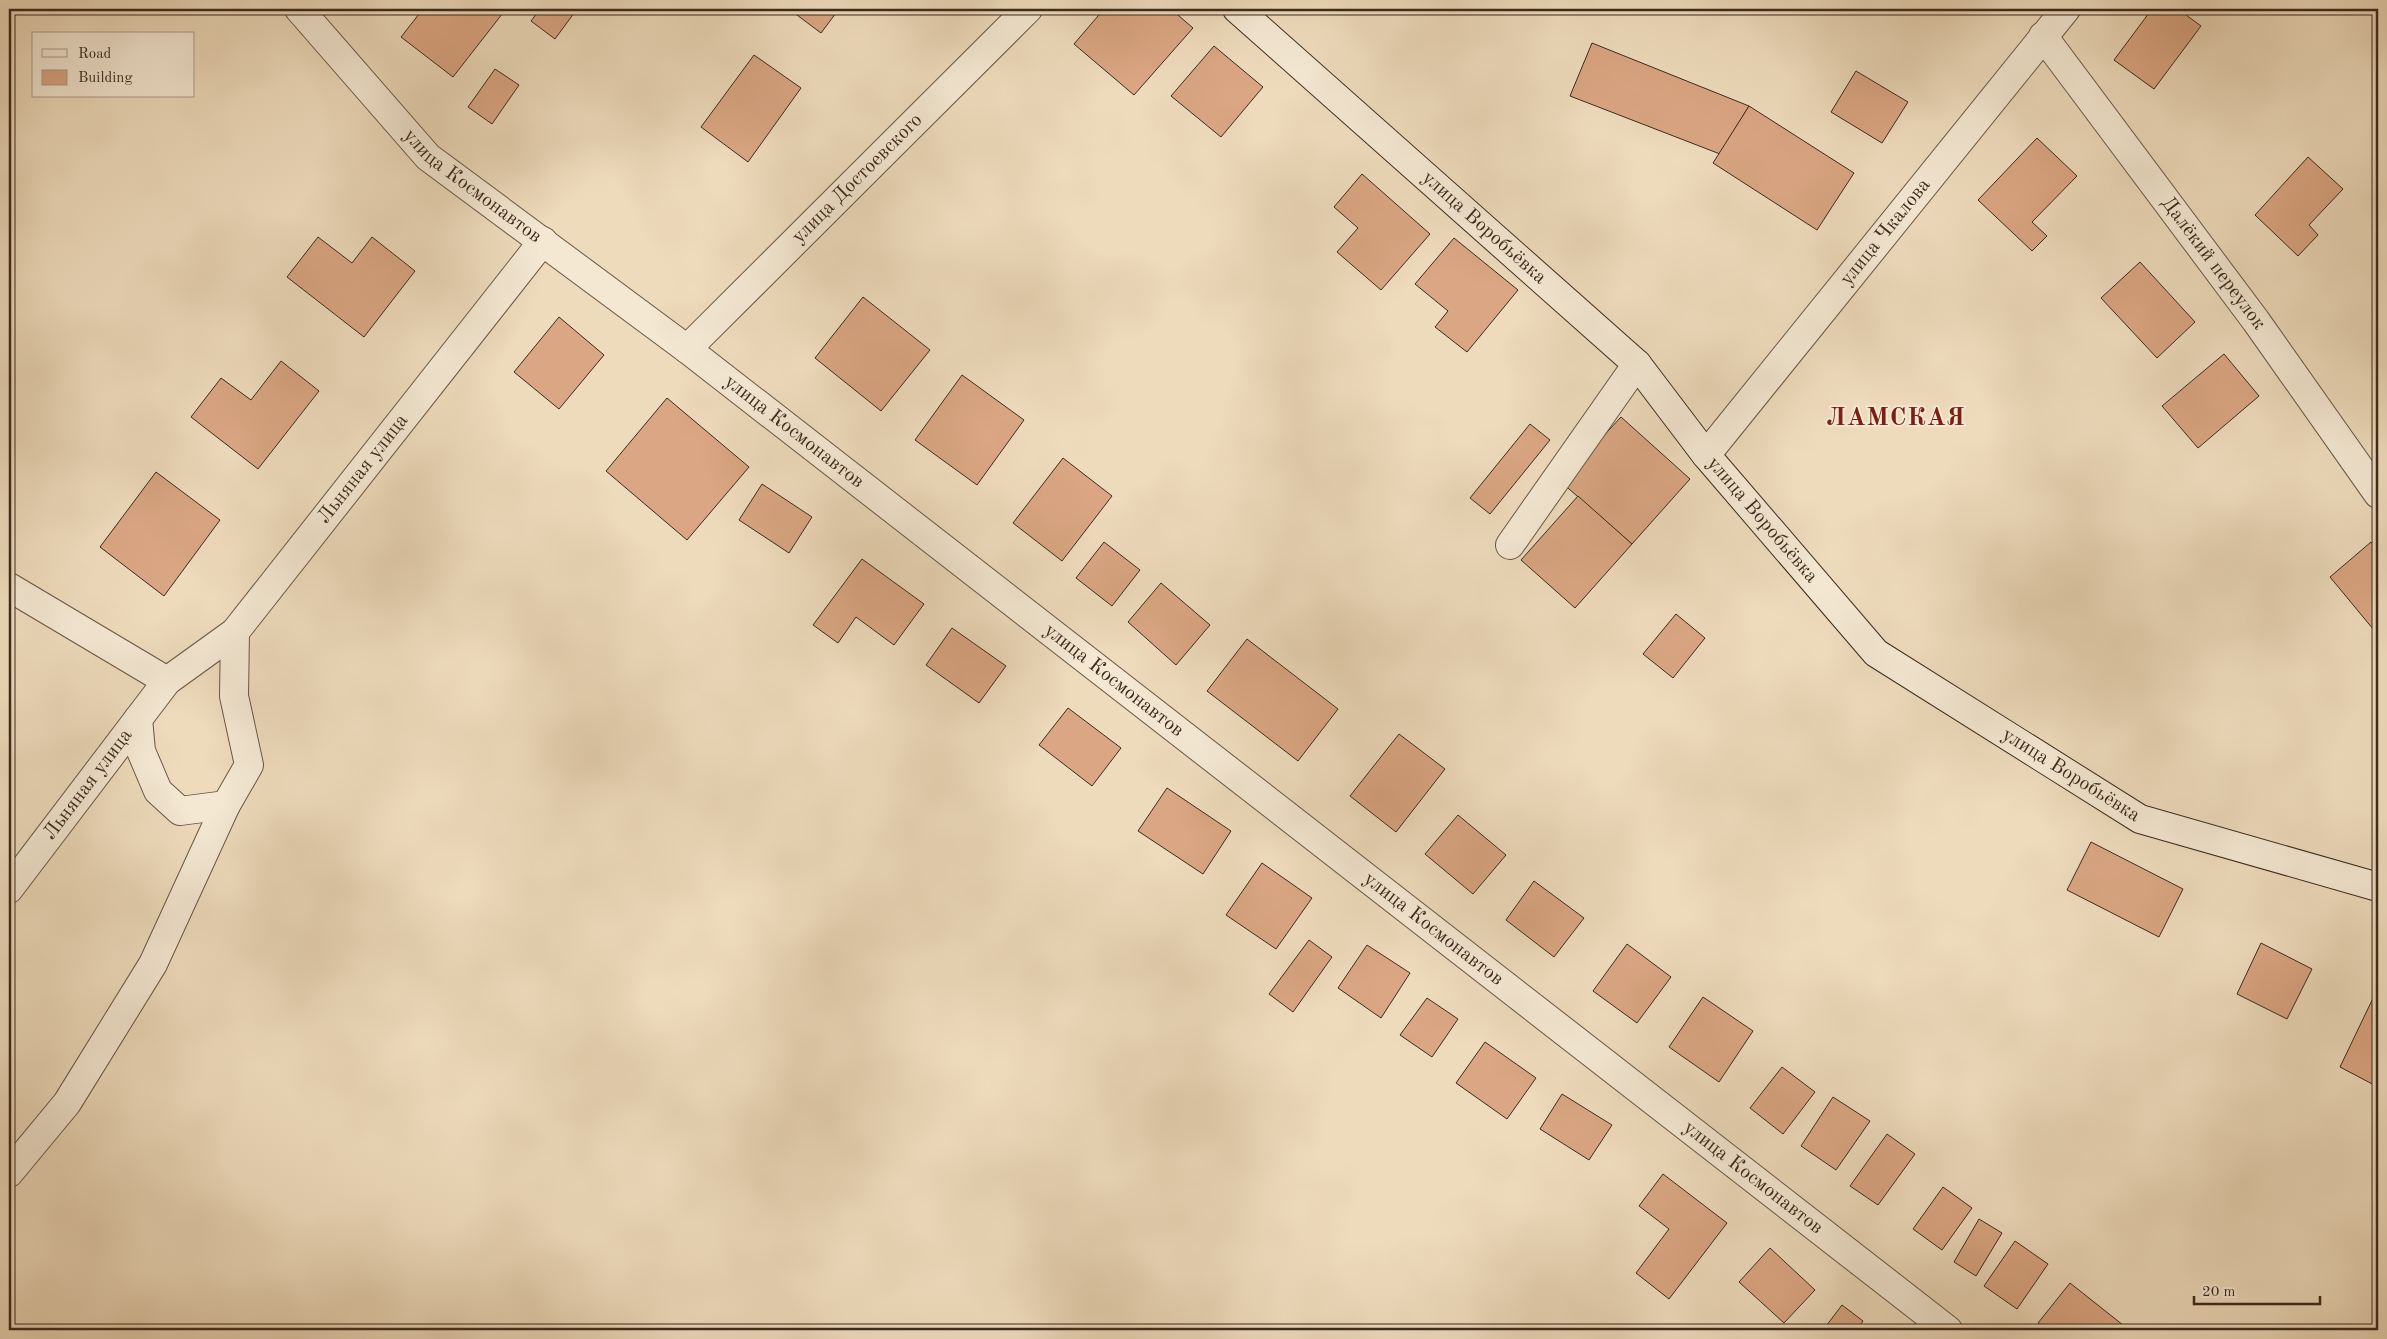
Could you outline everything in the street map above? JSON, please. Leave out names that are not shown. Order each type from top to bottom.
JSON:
[{"type":"street","name":"улица Космонавтов","points":[[299,9],[428,157],[687,349],[1948,1330]]},
{"type":"street","name":"улица Достоевского","points":[[687,349],[1028,9]]},
{"type":"street","name":"улица Воробьёвка","points":[[1237,9],[1637,364],[1706,455],[1876,652],[2140,818],[2378,887]]},
{"type":"street","name":"улица Чкалова","points":[[1706,455],[2066,9]]},
{"type":"street","name":"Далёкий переулок","points":[[2043,36],[2256,321],[2378,494]]},
{"type":"street","name":"Льняная улица","points":[[9,889],[167,680],[235,632],[543,241]]},
{"type":"street","points":[[1510,545],[1637,364]]},
{"type":"street","points":[[9,587],[167,680]]},
{"type":"street","points":[[9,1173],[67,1103],[153,964],[226,805],[249,765],[234,696],[235,632]]},
{"type":"street","points":[[138,719],[141,751],[158,791],[180,811],[226,805]]},
{"type":"building","points":[[423,9],[506,9],[453,77],[401,37]]},
{"type":"building","points":[[540,9],[577,9],[555,39],[531,21]]},
{"type":"building","points":[[789,9],[839,9],[821,33]]},
{"type":"building","points":[[1104,9],[1171,9],[1193,28],[1134,95],[1074,44]]},
{"type":"building","points":[[2152,9],[2178,9],[2201,26],[2154,89],[2114,60]]},
{"type":"building","points":[[1592,43],[1749,106],[1720,154],[1570,96]]},
{"type":"building","points":[[1214,46],[1263,87],[1221,137],[1171,96]]},
{"type":"building","points":[[754,55],[801,88],[748,162],[701,127]]},
{"type":"building","points":[[495,69],[519,85],[492,124],[468,107]]},
{"type":"building","points":[[1856,71],[1908,102],[1882,143],[1831,112]]},
{"type":"building","points":[[1749,106],[1854,173],[1817,230],[1713,163]]},
{"type":"building","points":[[2037,138],[2077,176],[2032,222],[2047,236],[2032,251],[1978,200]]},
{"type":"building","points":[[2308,157],[2343,189],[2309,225],[2318,235],[2298,256],[2255,215]]},
{"type":"building","points":[[1362,174],[1430,234],[1381,290],[1337,252],[1358,228],[1334,207]]},
{"type":"building","points":[[318,237],[352,263],[372,237],[415,271],[364,337],[287,277]]},
{"type":"building","points":[[1454,238],[1518,290],[1467,352],[1435,327],[1448,311],[1415,284]]},
{"type":"building","points":[[2140,262],[2195,322],[2157,358],[2101,298]]},
{"type":"building","points":[[863,297],[930,350],[881,411],[815,358]]},
{"type":"building","points":[[559,317],[604,355],[559,409],[514,372]]},
{"type":"building","points":[[2224,354],[2259,396],[2198,448],[2162,406]]},
{"type":"building","points":[[281,361],[319,391],[258,469],[191,417],[221,378],[251,400]]},
{"type":"building","points":[[962,375],[1024,420],[977,485],[915,440]]},
{"type":"building","points":[[667,398],[749,467],[687,540],[606,471]]},
{"type":"building","points":[[1621,417],[1690,479],[1632,544],[1561,482]]},
{"type":"building","points":[[1530,424],[1550,440],[1490,514],[1470,498]]},
{"type":"building","points":[[1063,458],[1112,496],[1062,561],[1013,523]]},
{"type":"building","points":[[156,472],[220,520],[164,596],[100,547]]},
{"type":"building","points":[[762,484],[812,517],[789,553],[739,520]]},
{"type":"building","points":[[1578,496],[1632,544],[1575,608],[1521,560]]},
{"type":"building","points":[[1104,542],[1140,570],[1112,606],[1076,578]]},
{"type":"building","points":[[2371,542],[2378,551],[2378,635],[2330,577]]},
{"type":"building","points":[[862,559],[924,604],[894,645],[856,617],[838,643],[813,625]]},
{"type":"building","points":[[1161,583],[1210,625],[1176,665],[1128,622]]},
{"type":"building","points":[[1676,614],[1705,638],[1673,678],[1643,654]]},
{"type":"building","points":[[952,628],[1006,666],[979,703],[926,665]]},
{"type":"building","points":[[1247,639],[1338,709],[1298,761],[1207,691]]},
{"type":"building","points":[[1068,708],[1121,748],[1092,786],[1039,745]]},
{"type":"building","points":[[1399,734],[1445,769],[1396,832],[1350,796]]},
{"type":"building","points":[[1167,788],[1231,831],[1203,874],[1138,831]]},
{"type":"building","points":[[1458,815],[1506,855],[1473,894],[1425,854]]},
{"type":"building","points":[[2091,842],[2183,889],[2159,937],[2067,890]]},
{"type":"building","points":[[1262,863],[1312,898],[1276,949],[1226,915]]},
{"type":"building","points":[[1534,881],[1584,918],[1554,957],[1506,920]]},
{"type":"building","points":[[1309,940],[1332,957],[1293,1012],[1269,994]]},
{"type":"building","points":[[2261,943],[2312,969],[2287,1019],[2237,994]]},
{"type":"building","points":[[1627,944],[1671,977],[1637,1023],[1593,991]]},
{"type":"building","points":[[1367,945],[1410,973],[1381,1018],[1338,988]]},
{"type":"building","points":[[2375,994],[2378,996],[2378,1087],[2340,1067]]},
{"type":"building","points":[[1703,997],[1753,1031],[1719,1082],[1669,1047]]},
{"type":"building","points":[[1427,998],[1458,1019],[1432,1057],[1400,1035]]},
{"type":"building","points":[[1485,1042],[1536,1078],[1507,1119],[1456,1083]]},
{"type":"building","points":[[1782,1067],[1815,1092],[1783,1134],[1750,1108]]},
{"type":"building","points":[[1562,1094],[1612,1125],[1589,1160],[1540,1129]]},
{"type":"building","points":[[1833,1097],[1870,1121],[1836,1170],[1801,1146]]},
{"type":"building","points":[[1887,1134],[1915,1154],[1878,1205],[1850,1186]]},
{"type":"building","points":[[1663,1174],[1727,1223],[1669,1299],[1636,1273],[1669,1229],[1639,1206]]},
{"type":"building","points":[[1943,1187],[1972,1208],[1942,1250],[1913,1229]]},
{"type":"building","points":[[1979,1219],[2002,1233],[1976,1276],[1954,1262]]},
{"type":"building","points":[[2015,1241],[2048,1264],[2017,1309],[1984,1286]]},
{"type":"building","points":[[1770,1248],[1815,1290],[1784,1323],[1739,1282]]},
{"type":"building","points":[[2070,1283],[2128,1329],[2048,1330],[2038,1323]]},
{"type":"building","points":[[1842,1305],[1863,1321],[1857,1330],[1823,1330]]},
{"type":"district","name":"ЛАМСКАЯ","points":[[1896,418]]}]
